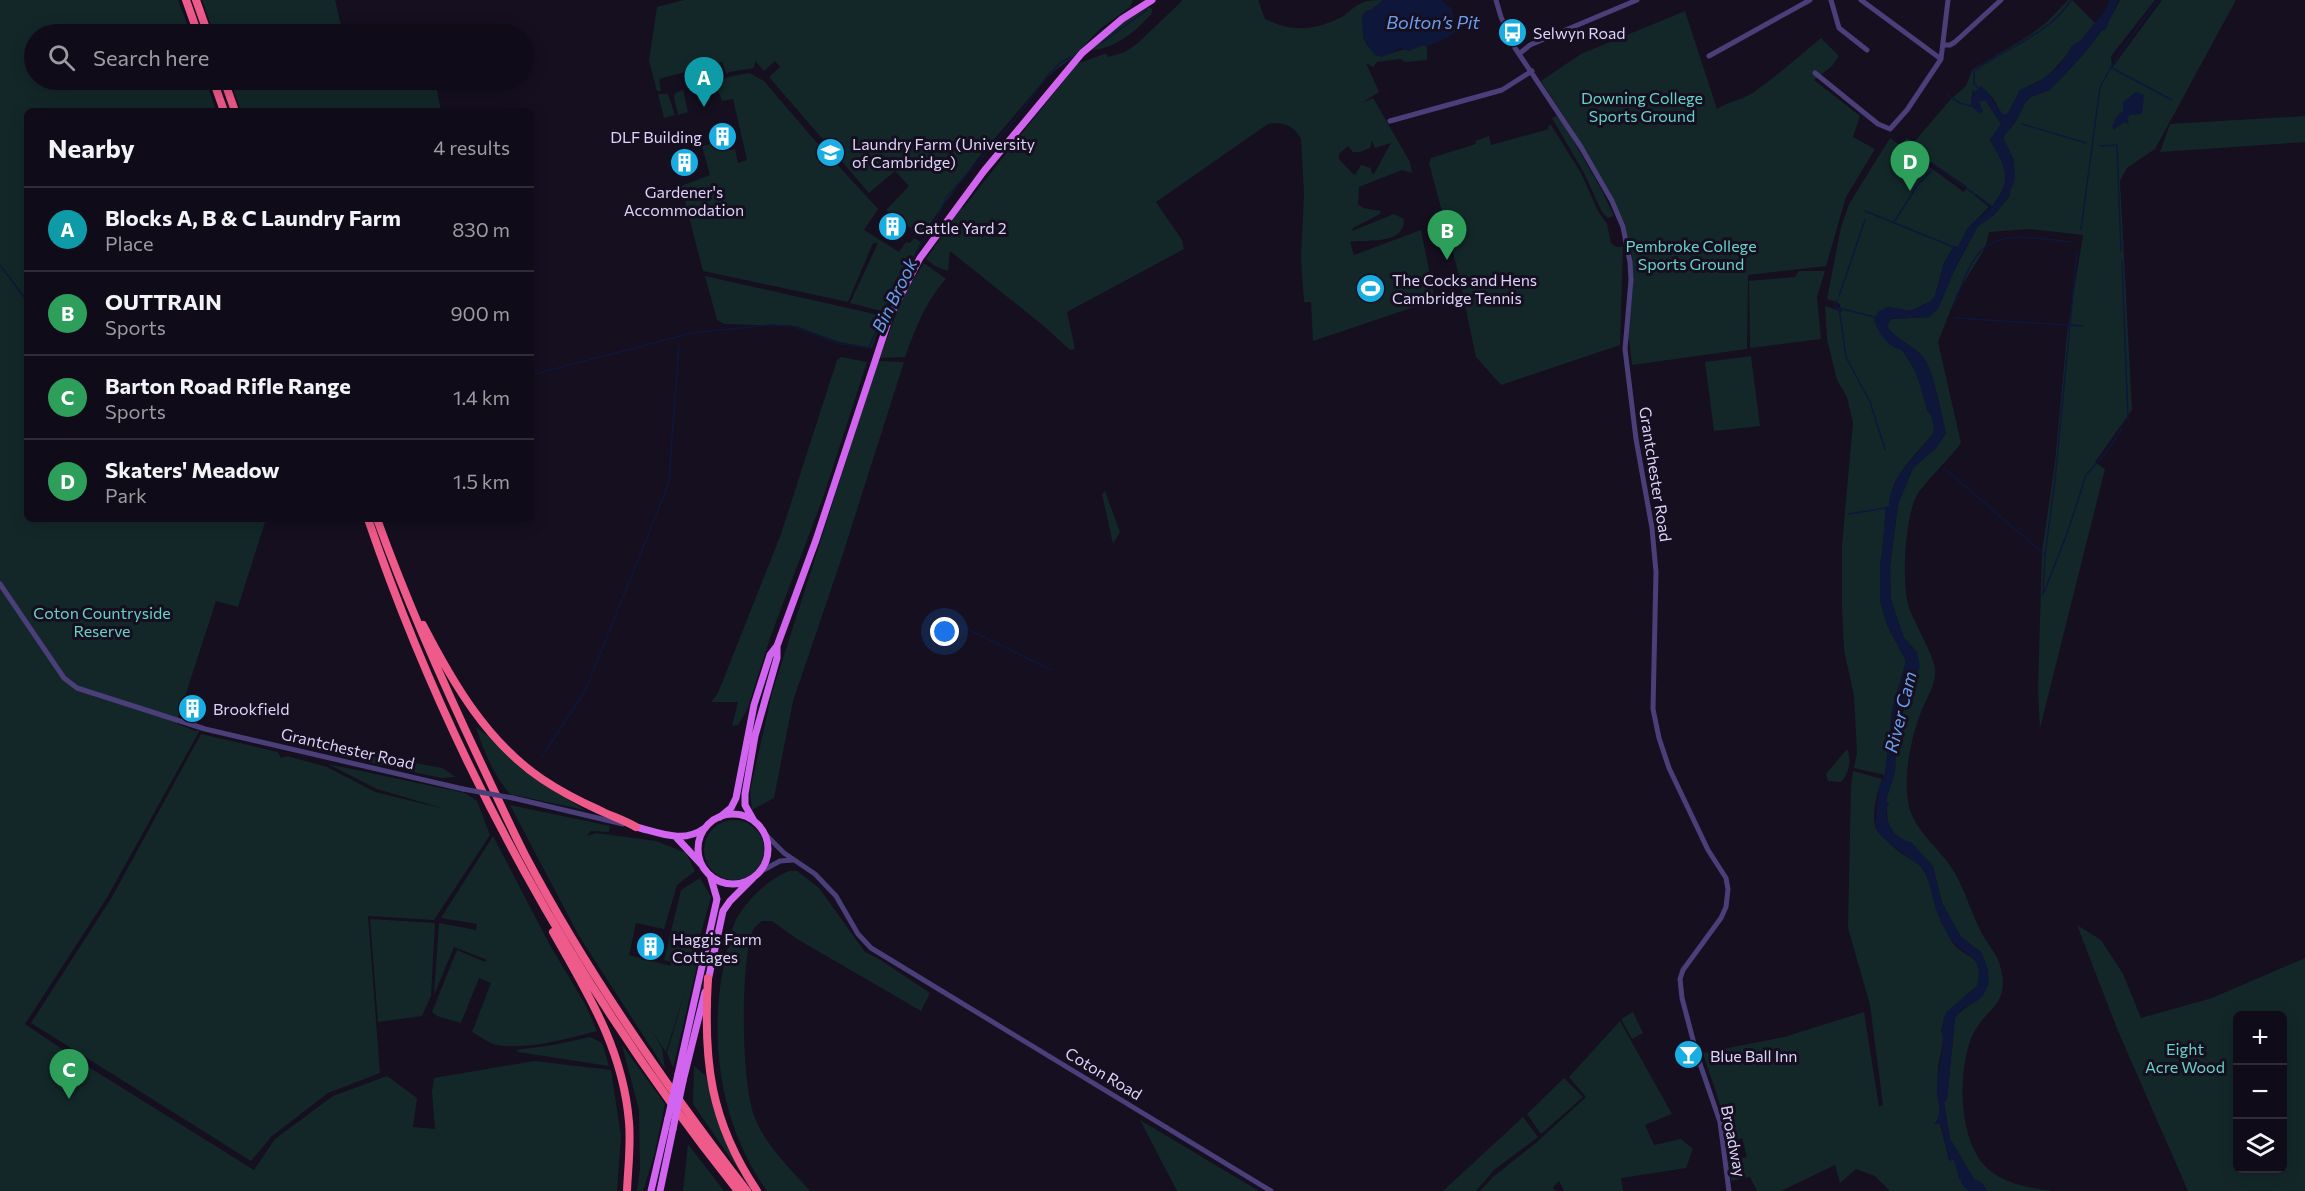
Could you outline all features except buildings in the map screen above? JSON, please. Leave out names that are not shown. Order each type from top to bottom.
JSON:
[{"type":"highway","points":[[186,0],[194,24]]},
{"type":"highway","points":[[196,0],[204,24]]},
{"type":"highway","points":[[217,90],[223,108]]},
{"type":"highway","points":[[228,90],[234,108]]},
{"type":"highway","points":[[369,522],[449,722],[535,893],[642,1062],[702,1146],[738,1191]]},
{"type":"highway","points":[[377,522],[418,628],[525,854],[617,1011],[677,1098],[747,1191]]},
{"type":"highway","points":[[389,554],[453,683],[493,735],[541,778],[571,796],[636,827]]},
{"type":"highway","points":[[535,893],[543,915],[597,1012],[616,1055],[624,1087],[629,1124],[627,1191]]},
{"type":"highway","points":[[708,978],[706,1046],[715,1100],[731,1145],[757,1191]]},
{"type":"main road","points":[[636,827],[676,837],[696,834],[731,808],[736,798],[754,705],[770,655],[777,646],[816,540],[883,334],[904,286],[920,258],[984,171],[1083,53],[1122,19],[1152,0]]},
{"type":"main road","points":[[660,1191],[723,911],[757,875],[768,853],[765,834],[753,821],[746,805],[745,794],[755,736],[777,658],[777,646]]},
{"type":"main road","points":[[720,817],[738,815],[753,821]]},
{"type":"main road","points":[[702,865],[699,843],[707,826]]},
{"type":"main road","points":[[676,837],[719,881],[731,884],[745,882],[757,875]]},
{"type":"main road","points":[[651,1191],[717,898],[710,874]]},
{"type":"street","name":"Grantchester Road","points":[[1496,0],[1501,17],[1519,54],[1581,147],[1612,201],[1623,227],[1631,280],[1625,349],[1636,439],[1652,528],[1656,572],[1653,709],[1669,768],[1708,850],[1726,878],[1728,889],[1726,907],[1721,918],[1691,959]]},
{"type":"street","points":[[1519,54],[1530,45],[1637,0]]},
{"type":"street","points":[[1709,56],[1810,0]]},
{"type":"street","points":[[1831,0],[1839,28],[1867,50]]},
{"type":"street","points":[[1861,0],[1941,59]]},
{"type":"street","points":[[1815,73],[1878,124],[1890,129],[1907,110],[1941,59],[1948,0]]},
{"type":"street","points":[[1943,45],[1955,42],[2001,0]]},
{"type":"street","points":[[1390,121],[1502,90],[1532,71]]},
{"type":"street","name":"Grantchester Road","points":[[0,584],[64,678],[77,688],[205,729],[636,827]]},
{"type":"street","name":"Coton Road","points":[[765,834],[794,860],[814,874],[836,896],[858,934],[871,948],[1272,1191]]},
{"type":"street","points":[[757,875],[780,861],[794,860]]},
{"type":"street","name":"Broadway","points":[[1691,959],[1680,979],[1682,998],[1697,1055],[1720,1122],[1729,1191]]},
{"type":"green space","name":"Coton Countryside Reserve","points":[[0,0],[178,0],[187,24],[24,24],[24,90],[209,90],[215,108],[24,108],[24,522],[265,522],[238,607],[216,601],[178,718],[177,724],[196,731],[200,730],[108,896],[25,1024],[87,1066],[254,1170],[275,1139],[333,1096],[387,1076],[417,1098],[413,1127],[435,1129],[432,1092],[434,1078],[534,1061],[611,1070],[621,1136],[617,1191],[0,1191]]},
{"type":"green space","points":[[202,0],[335,0],[341,24],[210,24]]},
{"type":"green space","points":[[684,0],[1133,0],[1130,7],[1100,29],[1072,58],[1042,83],[978,158],[921,236],[886,210],[909,186],[895,171],[869,193],[769,77],[780,67],[775,61],[764,71],[755,61],[754,68],[729,72],[727,75],[722,62],[659,79],[661,91],[657,91],[649,61],[657,7]]},
{"type":"green space","points":[[1183,0],[1258,0],[1265,19],[1290,28],[1307,28],[1344,16],[1362,3],[1383,0],[1364,18],[1365,38],[1368,46],[1372,50],[1387,55],[1424,45],[1427,47],[1427,60],[1405,62],[1400,59],[1377,62],[1373,67],[1366,63],[1379,92],[1362,103],[1373,98],[1410,162],[1412,173],[1402,170],[1359,187],[1358,204],[1363,208],[1381,211],[1380,214],[1353,228],[1352,231],[1394,214],[1404,219],[1403,228],[1398,234],[1383,240],[1350,242],[1354,255],[1421,230],[1435,300],[1313,341],[1311,302],[1304,302],[1301,258],[1304,195],[1301,139],[1292,128],[1279,123],[1268,124],[1156,202],[1182,240],[1184,249],[1067,312],[1075,349],[1070,350],[1045,327],[950,251],[948,271],[935,266],[926,259],[962,207],[1077,64],[1104,54],[1108,57],[1125,52],[1138,43]],"holes":[[[1372,141],[1375,148],[1391,143],[1374,174],[1371,168],[1361,165],[1355,175],[1339,159],[1339,154],[1348,146],[1353,152],[1360,152],[1370,148]]]},
{"type":"green space","points":[[2068,0],[2072,0],[2095,23],[2081,40],[2072,46],[2047,77],[2020,90],[2008,113],[2004,115],[1989,94],[1979,88],[1976,92],[1973,90],[1971,102],[1985,99],[2001,124],[1990,140],[2005,173],[2003,188],[1999,196],[1992,206],[1976,194],[1974,195],[1989,207],[1968,228],[1958,247],[1953,248],[1944,263],[1935,296],[1931,301],[1910,311],[1888,307],[1878,312],[1918,375],[1927,410],[1933,420],[1934,432],[1899,475],[1894,484],[1889,506],[1886,507],[1880,563],[1880,600],[1887,625],[1906,661],[1892,711],[1885,775],[1854,768],[1857,753],[1854,696],[1844,650],[1842,608],[1842,545],[1853,423],[1847,397],[1837,380],[1827,339],[1825,306],[1842,312],[1839,303],[1827,299],[1841,227],[1849,204],[1890,138],[1964,192],[1967,187],[1903,142],[1907,138],[1914,142],[1951,99],[1966,86],[1972,70],[2030,35],[2047,22]]},
{"type":"green space","points":[[2120,0],[2155,0],[2111,56],[2112,68],[2162,0],[2236,0],[2155,149],[2127,168],[2120,181],[2132,410],[2095,462],[2105,469],[2040,728],[2038,691],[2042,552],[2055,462],[2067,334],[2083,235],[2029,229],[1989,232],[1985,248],[1957,294],[1938,342],[1961,443],[1917,495],[1907,534],[1905,583],[1909,607],[1935,669],[1933,685],[1917,723],[1910,749],[1907,776],[1908,802],[1919,827],[1949,864],[1959,881],[1982,934],[1998,959],[2003,981],[1999,999],[1977,1027],[1967,1051],[1963,1087],[1966,1125],[1978,1157],[1988,1169],[2010,1182],[2052,1191],[1987,1191],[1982,1183],[1974,1179],[1950,1139],[1944,1103],[1947,1099],[1955,1018],[1984,994],[1982,953],[1961,937],[1942,903],[1933,866],[1894,834],[1888,822],[1886,800],[1895,772],[1896,744],[1917,652],[1904,638],[1891,600],[1890,567],[1898,504],[1913,468],[1936,448],[1946,433],[1929,367],[1916,350],[1895,336],[1887,326],[1891,319],[1929,317],[1978,226],[1994,215],[2009,197],[2014,160],[2004,136],[2028,99],[2050,89],[2081,57],[2107,23]]},
{"type":"green space","points":[[1149,7],[1152,13],[1124,38],[1107,47],[1089,50],[1116,26]]},
{"type":"green space","points":[[1685,11],[1717,109],[1751,94],[1821,38],[1839,56],[1832,66],[1814,80],[1860,116],[1853,137],[1875,149],[1846,197],[1826,266],[1748,275],[1747,349],[1632,365],[1628,330],[1633,289],[1632,256],[1626,231],[1576,135],[1541,81],[1581,54]]},
{"type":"green space","points":[[749,73],[764,81],[878,209],[864,230],[899,252],[906,242],[910,243],[914,238],[921,242],[885,312],[850,303],[878,243],[873,243],[848,302],[703,271],[681,186],[710,175],[702,146],[726,140],[727,142],[733,141],[734,145],[729,146],[730,150],[735,149],[738,163],[747,160],[733,99],[722,101],[715,82]]},
{"type":"green space","points":[[234,90],[437,90],[440,108],[240,108]]},
{"type":"green space","points":[[683,90],[688,112],[678,115],[674,97],[675,93]]},
{"type":"green space","points":[[658,94],[668,94],[675,115],[664,118]]},
{"type":"green space","points":[[1557,116],[1601,189],[1614,216],[1608,218],[1602,212],[1584,173],[1552,118]]},
{"type":"green space","points":[[2305,116],[2305,142],[2160,152],[2170,124]]},
{"type":"green space","points":[[1551,125],[1581,173],[1598,211],[1607,224],[1611,243],[1616,247],[1623,247],[1620,345],[1501,385],[1476,357],[1458,272],[1429,163],[1431,158],[1476,144],[1475,141],[1489,136],[1491,145],[1549,129],[1548,126]]},
{"type":"green space","points":[[924,263],[946,279],[927,306],[905,357],[880,358],[901,300]]},
{"type":"green space","points":[[1799,271],[1825,271],[1817,297],[1821,339],[1750,348],[1749,281],[1795,277]]},
{"type":"green space","points":[[705,276],[883,316],[872,348],[839,342],[795,326],[724,324],[717,320]]},
{"type":"green space","points":[[1751,356],[1760,426],[1714,431],[1705,362]]},
{"type":"green space","points":[[841,357],[867,362],[824,495],[770,638],[747,710],[738,725],[732,726],[738,702],[711,702],[718,693],[781,534],[837,360]]},
{"type":"green space","points":[[878,361],[904,362],[793,701],[774,798],[752,810],[750,791],[772,693]]},
{"type":"green space","points":[[1105,491],[1120,532],[1113,544],[1102,494]]},
{"type":"green space","points":[[476,727],[492,739],[524,771],[585,810],[510,794],[490,762]]},
{"type":"green space","points":[[201,734],[278,752],[281,758],[287,756],[327,767],[375,792],[445,809],[377,789],[328,764],[465,793],[477,801],[490,835],[434,920],[368,916],[380,1073],[328,1093],[272,1136],[251,1161],[31,1023],[112,897]]},
{"type":"green space","points":[[1847,749],[1849,762],[1844,779],[1841,782],[1828,781],[1826,774]]},
{"type":"green space","points":[[349,751],[442,768],[456,777],[441,778],[344,757]]},
{"type":"green space","points":[[1853,771],[1882,779],[1874,811],[1876,829],[1898,851],[1921,867],[1929,883],[1935,906],[1951,940],[1956,947],[1976,962],[1978,967],[1977,986],[1947,1012],[1941,1030],[1944,1037],[1938,1067],[1937,1094],[1940,1109],[1939,1119],[1935,1124],[1940,1124],[1949,1160],[1954,1160],[1963,1184],[1969,1191],[1890,1191],[1875,1176],[1856,1169],[1840,1183],[1835,1165],[1781,1191],[1757,1191],[1750,1177],[1731,1181],[1728,1162],[1747,1157],[1742,1138],[1727,1142],[1720,1105],[1703,1053],[1784,1037],[1864,1012],[1879,1107],[1883,1105],[1870,1005],[1848,928]]},
{"type":"green space","points":[[510,805],[610,826],[609,832],[591,831],[587,836],[596,833],[656,841],[686,853],[695,871],[677,885],[664,929],[636,923],[629,955],[671,966],[671,962],[664,960],[681,890],[700,878],[711,897],[697,947],[701,949],[673,1068],[667,1053],[686,988],[666,1052],[652,1031],[662,1048],[665,1069],[579,936]]},
{"type":"green space","points":[[728,820],[740,820],[751,825],[759,833],[764,850],[762,862],[751,875],[740,880],[728,880],[717,875],[709,867],[704,856],[704,844],[709,833],[717,825]]},
{"type":"green space","points":[[493,836],[551,947],[585,1004],[597,1031],[535,1045],[509,1046],[491,1043],[472,1032],[491,983],[479,978],[461,1023],[437,1016],[432,1012],[457,950],[485,962],[487,960],[454,947],[434,995],[439,923],[476,930],[477,924],[441,918]]},
{"type":"green space","points":[[789,871],[797,871],[819,888],[865,952],[930,993],[921,1011],[797,939],[772,921],[762,921],[755,927],[749,946],[744,995],[745,1053],[750,1102],[765,1138],[810,1191],[767,1191],[751,1166],[729,1111],[718,1052],[719,993],[730,939],[738,916],[760,889]]},
{"type":"green space","points":[[370,919],[435,923],[431,996],[422,1016],[378,1022]]},
{"type":"green space","name":"Eight Acre Wood","points":[[2077,925],[2101,940],[2123,974],[2141,1018],[2212,998],[2305,958],[2305,1191],[2188,1191],[2118,1031]]},
{"type":"green space","points":[[1633,1012],[1643,1033],[1632,1039],[1621,1019]]},
{"type":"green space","points":[[1620,1021],[1672,1114],[1645,1125],[1654,1145],[1681,1139],[1693,1149],[1686,1168],[1621,1178],[1623,1191],[1564,1191],[1559,1181],[1553,1187],[1555,1191],[1480,1191],[1493,1177],[1537,1142],[1586,1097],[1569,1077]]},
{"type":"green space","points":[[590,1037],[602,1043],[609,1066],[516,1050],[553,1045]]},
{"type":"green space","points":[[622,1045],[665,1104],[655,1152],[643,1191],[637,1191],[640,1169],[639,1110]]},
{"type":"green space","points":[[694,1066],[706,1076],[720,1126],[738,1169],[693,1104]]},
{"type":"green space","points":[[1564,1078],[1583,1097],[1541,1134],[1527,1114]]},
{"type":"green space","points":[[1523,1117],[1538,1137],[1495,1169],[1476,1191],[1443,1191]]},
{"type":"green space","points":[[1140,1120],[1259,1191],[1177,1191]]},
{"type":"green space","points":[[688,1144],[724,1191],[683,1191]]},
{"type":"water","name":"Bolton’s Pit","points":[[1383,0],[1441,0],[1451,8],[1458,29],[1447,38],[1427,47],[1424,45],[1409,51],[1401,48],[1382,57],[1375,55],[1363,38],[1362,15]]},
{"type":"water","name":"River Cam","points":[[2109,0],[2119,0],[2105,30],[2101,31],[2084,54],[2050,90],[2031,97],[2026,102],[2003,138],[2014,160],[2015,179],[2008,197],[1994,215],[1978,226],[1959,260],[1938,309],[1929,317],[1891,319],[1887,326],[1895,336],[1916,350],[1929,367],[1946,433],[1936,448],[1913,468],[1898,504],[1890,567],[1891,600],[1904,638],[1917,652],[1920,666],[1903,711],[1896,745],[1895,772],[1886,800],[1889,804],[1886,810],[1888,822],[1894,833],[1911,842],[1933,866],[1942,903],[1961,937],[1982,953],[1988,969],[1989,983],[1984,994],[1976,1002],[1963,1008],[1955,1018],[1947,1099],[1944,1103],[1950,1139],[1974,1179],[1982,1183],[1987,1191],[1969,1191],[1961,1184],[1954,1160],[1950,1161],[1940,1124],[1934,1124],[1939,1112],[1937,1086],[1943,1044],[1941,1030],[1944,1024],[1943,1019],[1947,1012],[1977,986],[1978,967],[1971,956],[1959,948],[1948,935],[1937,912],[1923,870],[1895,848],[1875,827],[1879,787],[1885,775],[1888,742],[1886,739],[1889,736],[1892,711],[1906,661],[1887,625],[1880,600],[1880,563],[1886,507],[1889,506],[1894,484],[1934,432],[1932,417],[1927,410],[1911,364],[1902,350],[1897,349],[1885,339],[1874,320],[1878,312],[1888,307],[1910,311],[1931,301],[1935,296],[1944,263],[1955,246],[1958,247],[1968,228],[1988,210],[1985,208],[1989,209],[2002,191],[2005,183],[2004,167],[1990,140],[2001,124],[1985,100],[1979,102],[1983,111],[1980,114],[1971,106],[1973,93],[1971,90],[1976,92],[1980,86],[2004,115],[2008,113],[2020,90],[2039,82],[2060,65],[2072,46],[2081,40],[2106,9]]},
{"type":"water","points":[[2136,92],[2144,95],[2142,114],[2130,115],[2127,118],[2129,124],[2124,122],[2114,130],[2112,126],[2117,116],[2123,111],[2123,102]]},
{"type":"waterway","points":[[1978,88],[1974,84],[1974,71],[2039,31],[2062,12],[2071,0]]},
{"type":"waterway","points":[[2081,229],[2100,87],[2120,52],[2158,0]]},
{"type":"waterway","name":"Bin Brook","points":[[1101,43],[1147,10]]},
{"type":"waterway","name":"Bin Brook","points":[[534,374],[692,333],[769,325],[791,326],[841,344],[869,348],[892,293],[947,197],[1013,122],[1049,74],[1070,57]]},
{"type":"waterway","points":[[2110,67],[2172,100]]},
{"type":"waterway","points":[[1946,94],[1960,103],[1971,106]]},
{"type":"waterway","points":[[2022,124],[2086,143]]},
{"type":"waterway","points":[[1902,142],[1991,206]]},
{"type":"waterway","points":[[2100,146],[2117,145],[2121,251]]},
{"type":"waterway","points":[[1894,222],[1917,186],[1932,170]]},
{"type":"waterway","points":[[1865,211],[1956,248]]},
{"type":"waterway","points":[[1839,296],[1865,220]]},
{"type":"waterway","points":[[1953,307],[1971,264],[1989,245],[1999,240],[2023,237],[2071,242]]},
{"type":"waterway","points":[[2077,252],[2055,480],[2045,555],[2043,595],[2068,531],[2086,475],[2106,453],[2122,428]]},
{"type":"waterway","points":[[2122,260],[2128,421]]},
{"type":"waterway","name":"Bin Brook","points":[[0,265],[24,297]]},
{"type":"waterway","points":[[1837,300],[1835,308],[1838,308]]},
{"type":"waterway","points":[[1875,317],[1839,308],[1846,357],[1870,402],[1885,449]]},
{"type":"waterway","points":[[1955,318],[2083,326]]},
{"type":"waterway","points":[[541,758],[585,691],[665,493],[669,479],[679,345]]},
{"type":"waterway","points":[[1944,468],[2044,554]]},
{"type":"waterway","points":[[1849,514],[1886,508]]},
{"type":"waterway","points":[[949,620],[1051,670]]},
{"type":"place","name":"Selwyn Road","points":[[1512,32]]},
{"type":"place","name":"Blocks A, B & C Laundry Farm","points":[[704,107]]},
{"type":"place","name":"DLF Building","points":[[723,136]]},
{"type":"place","name":"Laundry Farm (University of Cambridge)","points":[[831,152]]},
{"type":"place","name":"Gardener's Accommodation","points":[[684,163]]},
{"type":"place","name":"Skaters' Meadow","points":[[1910,191]]},
{"type":"place","name":"Cattle Yard 2","points":[[893,227]]},
{"type":"place","name":"OUTTRAIN","points":[[1447,260]]},
{"type":"place","name":"The Cocks and Hens Cambridge Tennis","points":[[1371,288]]},
{"type":"place","name":"Brookfield","points":[[192,708]]},
{"type":"place","name":"Haggis Farm Cottages","points":[[651,947]]},
{"type":"place","name":"Blue Ball Inn","points":[[1689,1055]]},
{"type":"place","name":"Barton Road Rifle Range","points":[[69,1099]]},
{"type":"park label","name":"Downing College Sports Ground","points":[[1642,106]]},
{"type":"park label","name":"Pembroke College Sports Ground","points":[[1691,254]]}]
